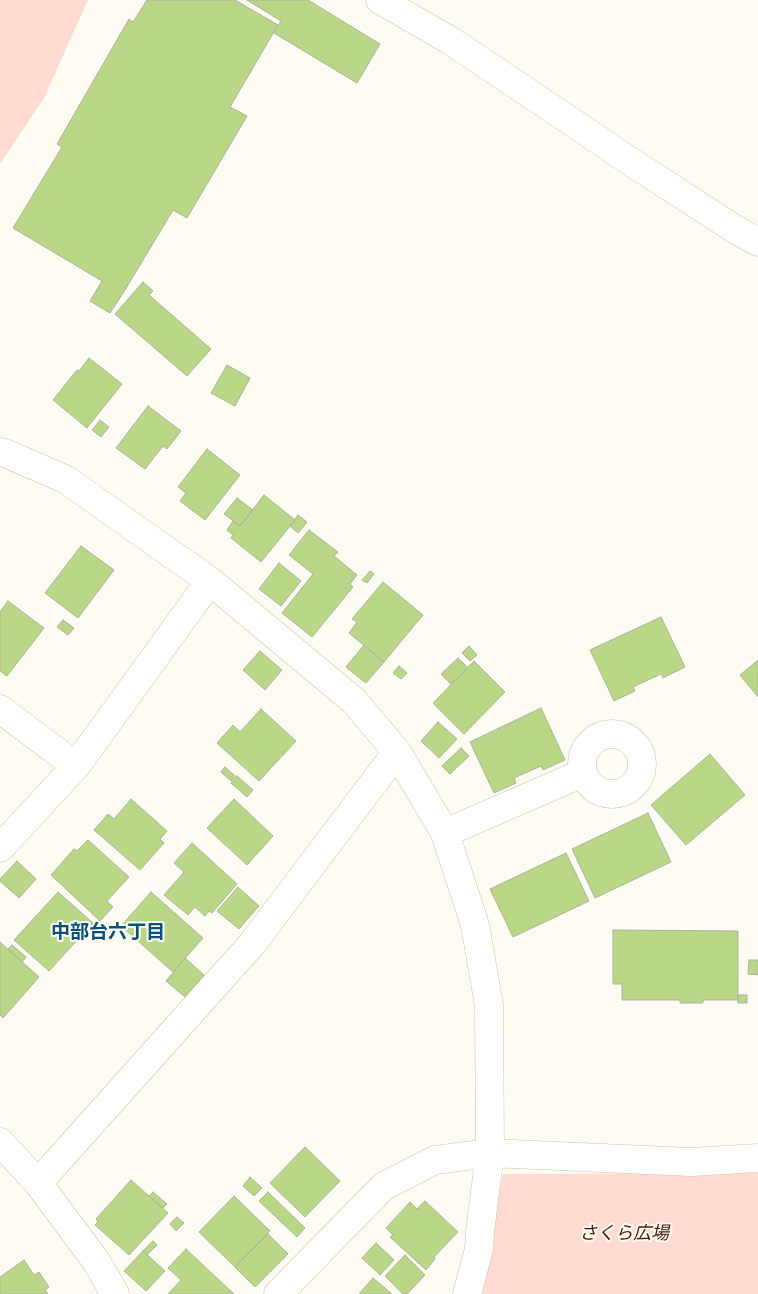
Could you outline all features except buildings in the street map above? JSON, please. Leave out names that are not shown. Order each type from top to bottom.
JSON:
[{"type":"street","points":[[380,0],[451,41],[644,170],[733,228],[758,242]]},
{"type":"street","points":[[0,452],[65,479],[210,582],[354,701],[397,752],[445,833],[475,925],[489,1005],[490,1153],[479,1249],[467,1294]]},
{"type":"street","points":[[0,848],[76,766],[210,582]]},
{"type":"street","points":[[0,709],[76,766]]},
{"type":"street","points":[[38,1183],[252,944],[397,752]]},
{"type":"street","points":[[445,833],[583,772]]},
{"type":"street","points":[[0,1142],[38,1183],[96,1261],[115,1294]]},
{"type":"street","points":[[278,1294],[384,1186],[435,1160],[490,1153],[691,1162],[758,1158]]},
{"type":"green space","points":[[0,0],[88,0],[44,98],[0,164]]},
{"type":"green space","name":"さくら広場","points":[[758,1173],[758,1294],[477,1294],[503,1174]]},
{"type":"district","name":"中部台六丁目","points":[[108,933]]}]
